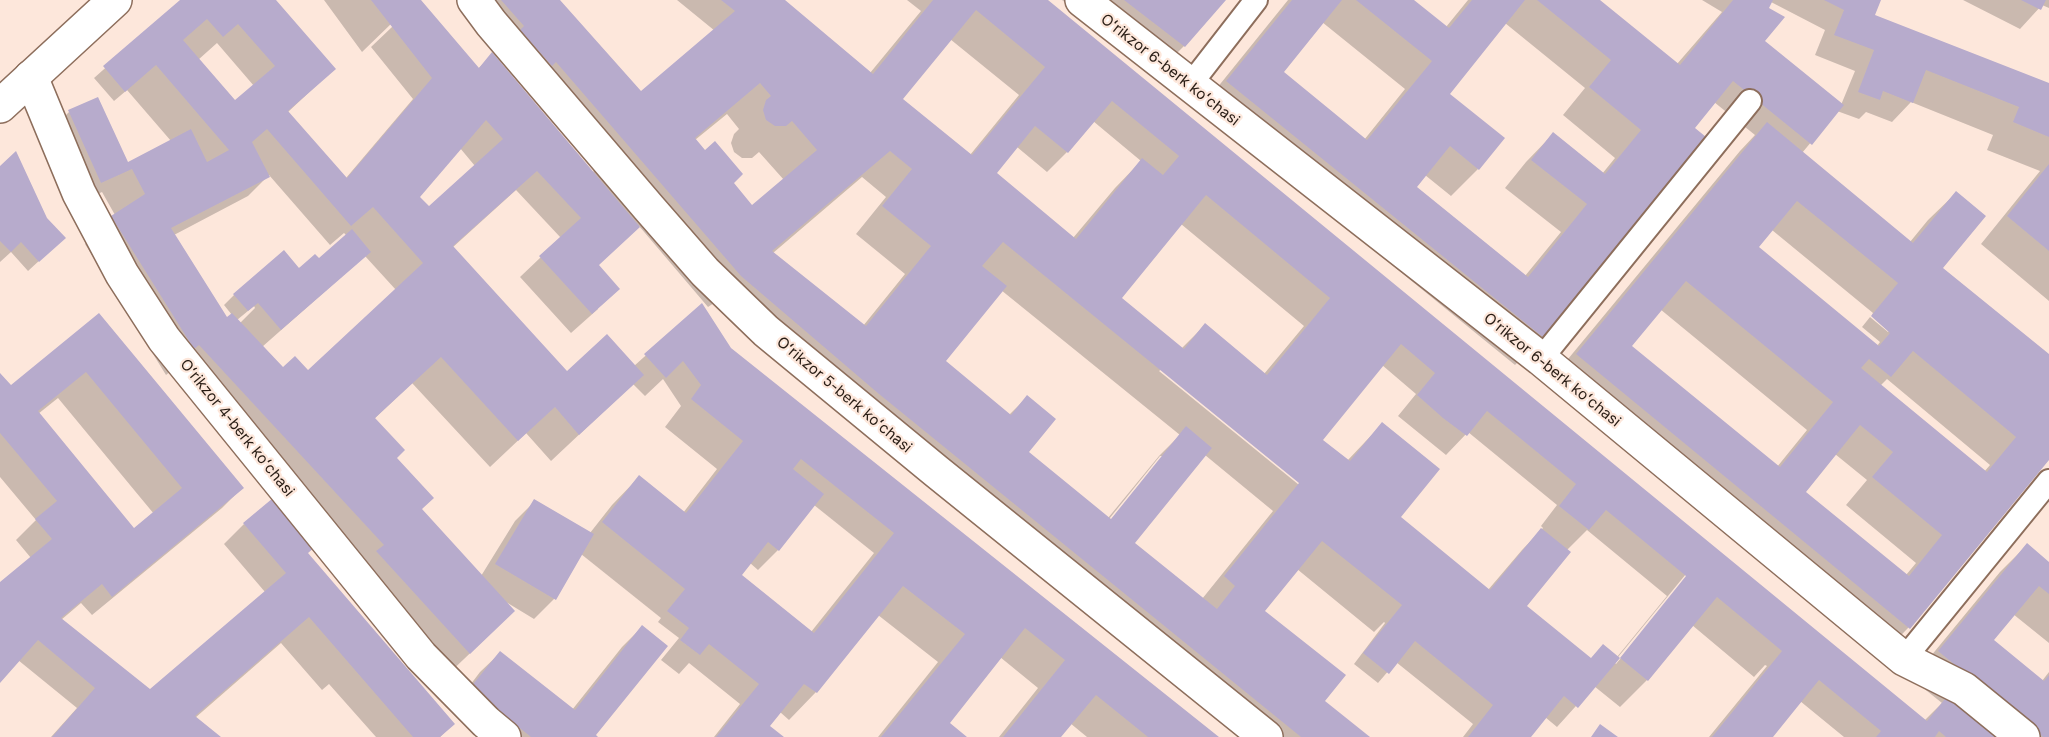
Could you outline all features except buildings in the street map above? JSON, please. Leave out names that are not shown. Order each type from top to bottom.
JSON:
[{"type":"street","points":[[0,106],[116,0]]},
{"type":"street","name":"Oʻrikzor 5-berk koʻchasi","points":[[474,0],[491,23],[705,272],[766,331],[1266,737]]},
{"type":"street","name":"Oʻrikzor 6-berk koʻchasi","points":[[1082,0],[1541,359],[1904,659],[1965,689],[2023,737]]},
{"type":"street","name":"Oʻrikzor 4-berk koʻchasi","points":[[31,76],[79,193],[122,274],[164,339],[421,656],[486,722],[504,737]]},
{"type":"lane","points":[[1190,85],[1256,0]]},
{"type":"lane","points":[[1541,359],[1750,101]]},
{"type":"lane","points":[[1904,659],[2049,481]]}]
